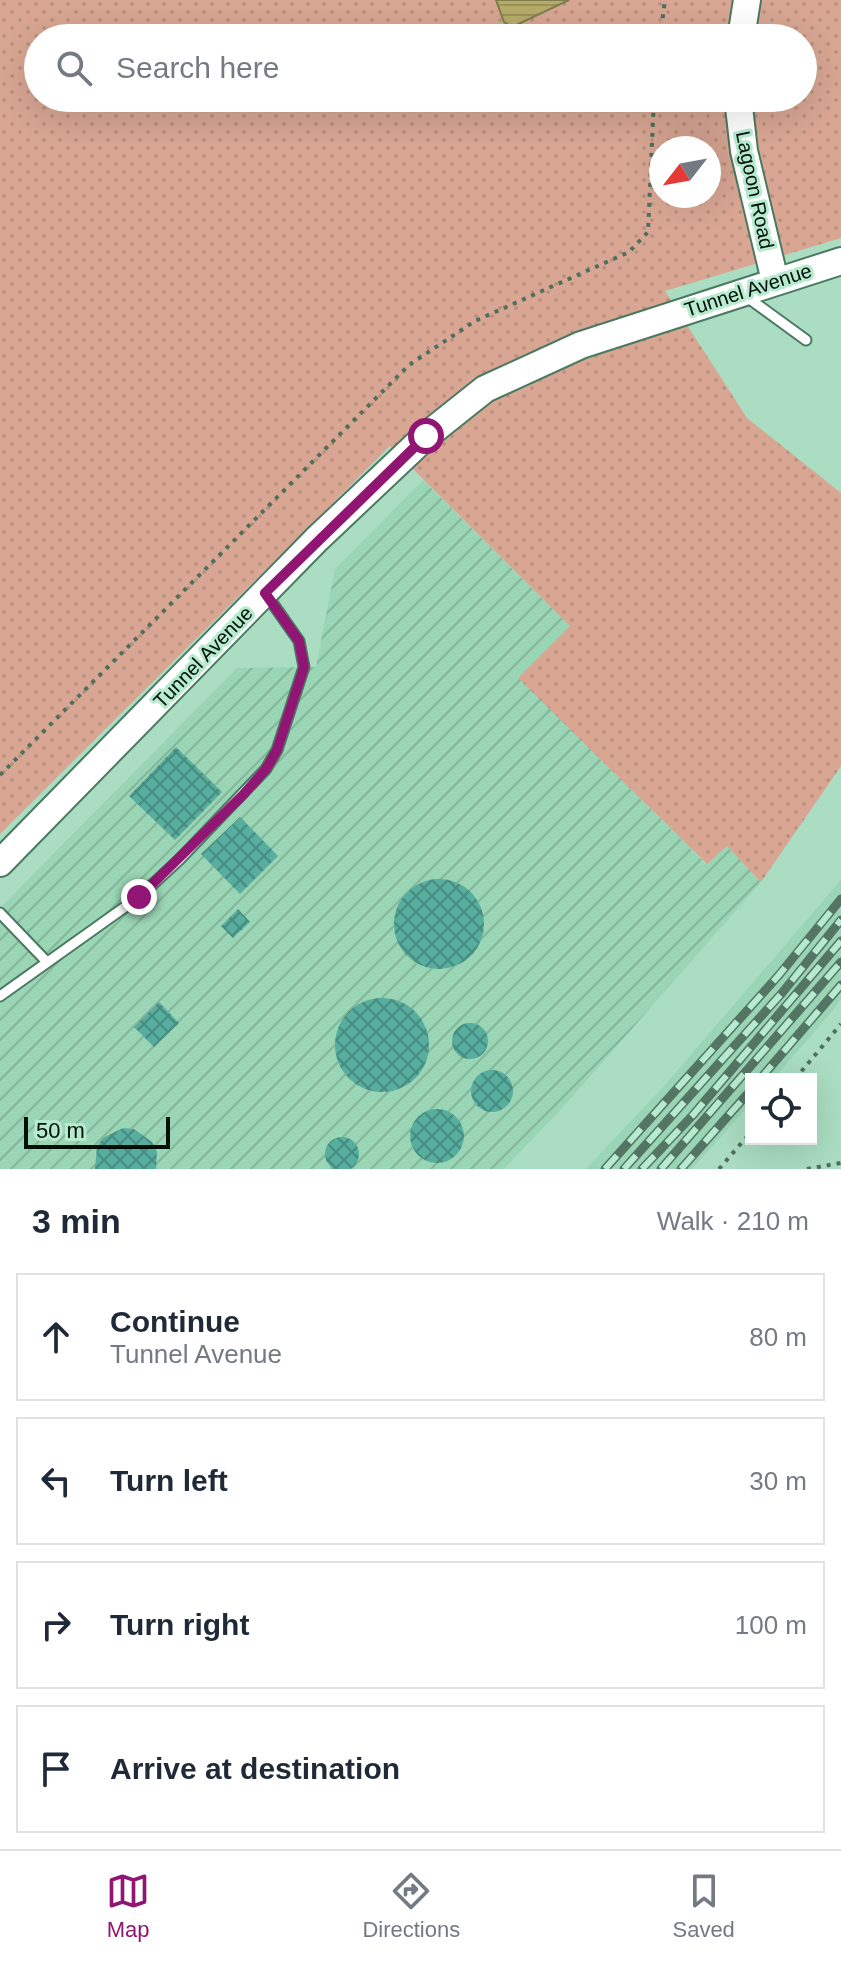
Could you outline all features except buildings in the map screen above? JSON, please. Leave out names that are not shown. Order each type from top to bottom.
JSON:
[{"type":"street","points":[[743,24],[747,0]]},
{"type":"street","name":"Lagoon Road","points":[[740,112],[744,151],[775,281]]},
{"type":"street","name":"Tunnel Avenue","points":[[0,863],[265,593],[415,446],[485,389],[581,345],[841,261]]},
{"type":"lane","points":[[741,293],[806,340]]},
{"type":"lane","points":[[0,996],[139,897],[266,769],[277,750],[304,667],[299,641],[265,593]]},
{"type":"lane","points":[[0,913],[47,962]]},
{"type":"path","points":[[662,24],[665,0]]},
{"type":"path","points":[[0,775],[409,365],[475,321],[629,252],[648,232],[653,112]]},
{"type":"path","points":[[800,1073],[841,1024]]},
{"type":"path","points":[[719,1169],[745,1139]]},
{"type":"path","points":[[807,1169],[841,1163]]},
{"type":"shaded area","points":[[0,0],[841,0],[841,238],[665,291],[747,418],[841,493],[841,766],[761,882],[727,846],[707,864],[518,678],[570,626],[390,446],[0,834]]},
{"type":"shaded area","points":[[496,0],[569,0],[518,24],[504,22]]},
{"type":"shaded area","points":[[423,480],[571,627],[519,678],[706,864],[727,846],[761,882],[565,1105],[504,1169],[0,1169],[0,908],[237,668],[316,667],[335,569]]},
{"type":"shaded area","points":[[841,880],[841,1000],[819,1027],[778,1073],[745,1073],[745,1110],[692,1169],[586,1169],[664,1086]]},
{"type":"railway","points":[[605,1169],[779,975],[841,899]]},
{"type":"railway","points":[[624,1169],[782,993],[841,920]]},
{"type":"railway","points":[[642,1169],[693,1115],[841,941]]},
{"type":"railway","points":[[661,1169],[841,962]]},
{"type":"railway","points":[[765,1073],[841,985]]},
{"type":"railway","points":[[681,1169],[745,1097]]},
{"type":"route","points":[[139,897],[243,795],[266,769],[277,750],[304,667],[299,641],[265,593],[426,436]]}]
